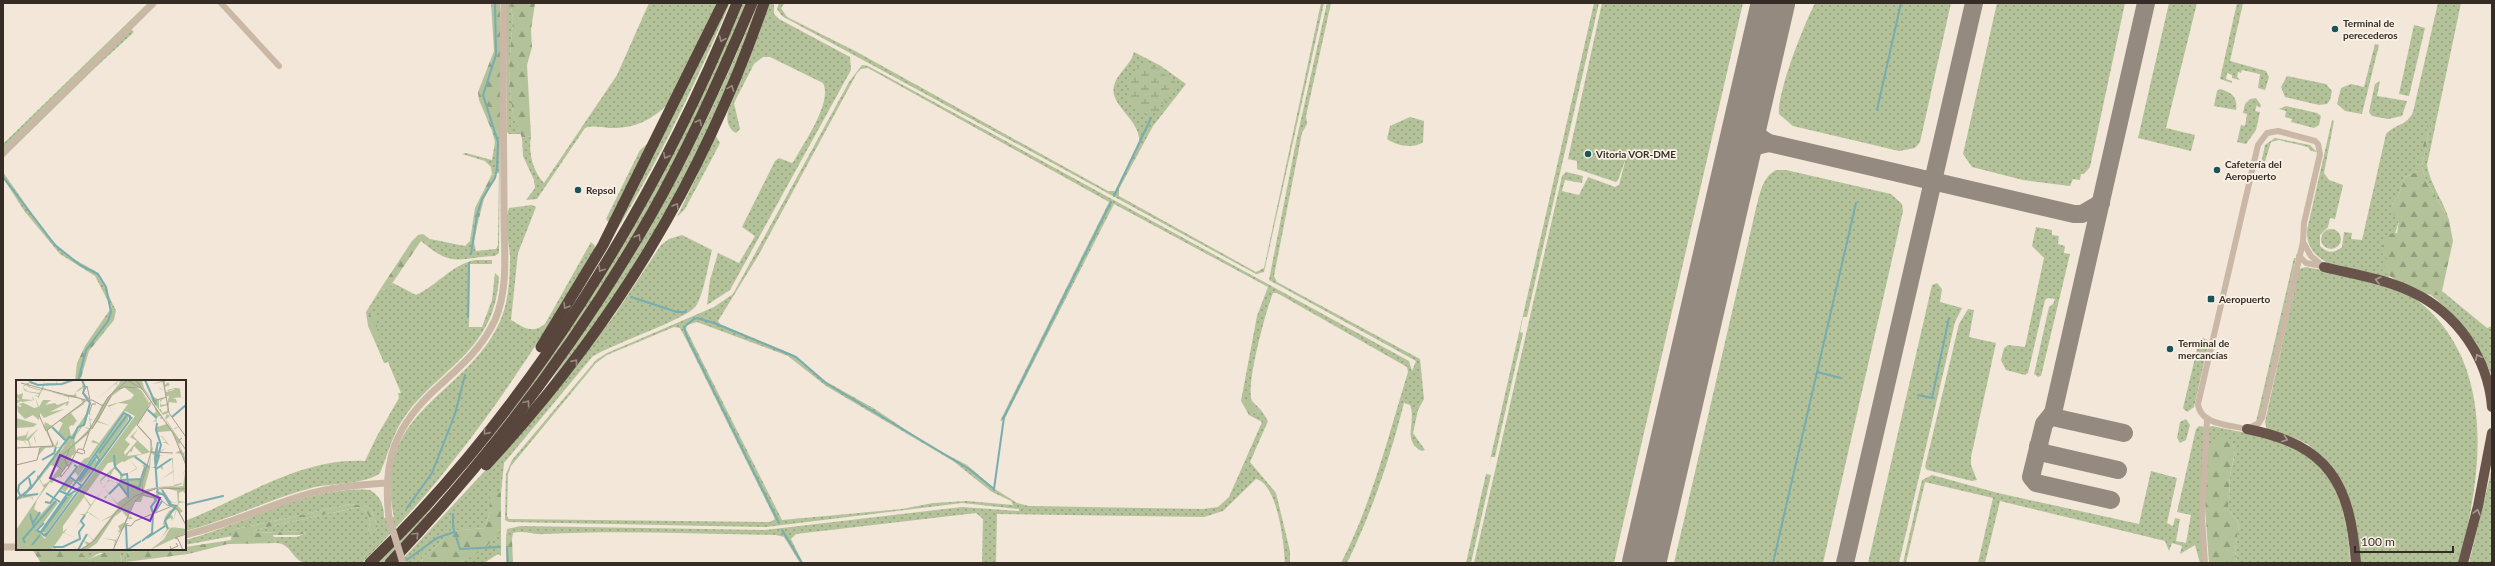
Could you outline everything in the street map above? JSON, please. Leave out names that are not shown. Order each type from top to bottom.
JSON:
[{"type":"highway","points":[[500,414],[603,245],[723,3]]},
{"type":"highway","points":[[370,563],[435,494],[500,414],[566,323],[601,270],[639,206],[696,96],[737,3]]},
{"type":"highway","points":[[390,563],[445,504],[540,386],[615,275],[652,213],[679,162],[709,100],[752,3]]},
{"type":"highway","points":[[445,504],[472,481],[534,412],[581,354],[634,278],[680,198],[706,147],[722,113],[764,3]]},
{"type":"highway","points":[[2324,267],[2383,281],[2412,292],[2445,314],[2457,325],[2478,358],[2486,376],[2492,407]]},
{"type":"highway","points":[[2247,429],[2280,437],[2300,445],[2319,458],[2330,471],[2344,498],[2348,510],[2352,528],[2356,563]]},
{"type":"highway","points":[[2463,563],[2478,506],[2492,433]]},
{"type":"street","points":[[3,153],[154,3]]},
{"type":"street","points":[[221,3],[279,66]]},
{"type":"street","points":[[403,563],[389,518],[386,484],[388,464],[401,430],[423,402],[476,351],[487,336],[499,307],[504,279],[504,3]]},
{"type":"street","points":[[2278,131],[2308,138],[2318,144],[2320,154],[2304,223],[2303,242],[2299,256],[2262,418],[2259,422],[2247,429],[2207,420],[2198,409],[2200,392],[2258,144],[2267,133],[2278,131]]},
{"type":"street","points":[[2303,242],[2311,256],[2324,267]]},
{"type":"street","points":[[2299,256],[2306,263],[2324,267]]},
{"type":"street","points":[[2204,563],[2202,517],[2207,420]]},
{"type":"street","points":[[186,536],[222,525],[320,490],[348,486],[386,484]]},
{"type":"street","points":[[3,547],[16,547]]},
{"type":"green space","points":[[148,3],[150,3],[3,149],[3,144]]},
{"type":"green space","points":[[491,3],[500,3],[500,132],[492,131],[479,100],[478,92],[494,51]]},
{"type":"green space","points":[[506,3],[510,3],[513,18],[509,68],[511,102],[513,113],[521,134],[509,134],[507,132]]},
{"type":"green space","points":[[510,3],[535,3],[531,30],[532,47],[527,65],[531,136],[522,138],[513,113],[511,102],[509,68],[513,18]]},
{"type":"green space","points":[[649,3],[719,3],[672,100],[658,113],[636,125],[619,128],[594,126],[585,128],[537,199],[526,200],[535,188],[534,180],[523,156],[522,138],[531,136],[530,149],[532,161],[534,168],[544,183],[617,75]]},
{"type":"green space","points":[[727,3],[730,3],[715,38],[666,142],[629,209],[589,275]]},
{"type":"green space","points":[[742,3],[747,3],[720,66],[675,159],[643,219],[607,278],[569,335],[529,390],[465,470],[575,319]]},
{"type":"green space","points":[[768,3],[774,3],[774,14],[779,19],[850,57],[851,70],[730,290],[707,305],[710,280],[718,253],[739,263],[755,236],[742,227],[775,161],[779,158],[792,163],[794,161],[816,123],[824,101],[825,91],[823,83],[770,57],[763,57],[754,64],[734,103],[740,129],[736,133],[729,127],[727,118],[728,111]]},
{"type":"green space","points":[[779,3],[784,4],[781,8],[787,17],[857,52],[1108,191],[1115,191],[1139,143],[1139,135],[1136,127],[1116,100],[1114,86],[1116,81],[1130,61],[1134,52],[1161,66],[1186,84],[1153,126],[1119,189],[1119,196],[1256,272],[1264,268],[1321,3],[1324,3],[1264,272],[1256,274],[782,16],[777,9]]},
{"type":"green space","points":[[1327,3],[1331,3],[1306,116],[1307,124],[1302,133],[1274,276],[1277,282],[1420,359],[1424,399],[1418,410],[1413,433],[1425,450],[1422,451],[1412,442],[1412,411],[1410,405],[1404,403],[1380,484],[1347,563],[1341,563],[1371,493],[1408,372],[1407,367],[1277,293],[1273,293],[1257,348],[1251,381],[1252,401],[1241,401],[1257,316],[1268,287],[1114,204],[1004,420],[1000,421],[1109,202],[868,68],[861,69],[857,73],[758,256],[718,321],[720,324],[792,354],[825,381],[875,409],[928,445],[967,465],[995,489],[1017,503],[1029,506],[1203,509],[1218,507],[1229,497],[1262,422],[1249,415],[1261,410],[1268,421],[1250,462],[1276,493],[1290,551],[1290,563],[1285,563],[1281,529],[1275,503],[1264,483],[1256,479],[1223,511],[1204,517],[997,514],[996,563],[982,563],[983,519],[976,513],[796,534],[791,539],[803,563],[800,563],[784,537],[776,535],[631,532],[540,534],[521,532],[513,533],[512,539],[506,536],[507,529],[521,526],[765,530],[962,507],[1019,511],[1019,509],[962,503],[766,527],[509,522],[505,520],[506,474],[512,460],[596,360],[607,353],[714,307],[733,294],[849,82],[862,65],[868,66],[1409,361],[1412,371],[1416,361],[1269,280],[1296,142]],"holes":[[[697,322],[788,356],[826,386],[953,461],[992,492],[1011,501],[1013,505],[967,501],[933,503],[902,509],[782,520],[686,329],[687,325]],[[674,327],[680,328],[689,345],[775,519],[770,522],[509,519],[507,516],[508,474],[511,466],[596,363],[607,355]]]},
{"type":"green space","points":[[1594,3],[1599,3],[1527,317],[1523,317],[1520,332],[1523,333],[1495,457],[1491,457],[1488,469]]},
{"type":"green space","points":[[1602,3],[1743,3],[1614,563],[1474,563],[1562,176],[1566,172],[1583,176],[1582,183],[1565,180],[1562,191],[1579,195],[1588,177],[1615,187],[1619,185],[1626,158],[1616,182],[1577,169],[1577,161],[1568,159]]},
{"type":"green space","points":[[1815,3],[1951,3],[1920,142],[1915,148],[1899,151],[1793,126],[1779,114],[1782,90],[1804,26]]},
{"type":"green space","points":[[1997,3],[2125,3],[2090,167],[2084,174],[2081,174],[2080,180],[2073,179],[2070,186],[2023,180],[1972,167],[1963,154]]},
{"type":"green space","points":[[2169,3],[2197,3],[2166,128],[2195,135],[2191,151],[2138,138]]},
{"type":"green space","points":[[2237,3],[2243,3],[2230,61],[2266,71],[2269,77],[2265,90],[2258,88],[2260,74],[2242,70],[2241,73],[2238,72],[2237,77],[2240,80],[2232,78],[2232,75],[2227,73],[2226,79],[2232,81],[2232,83],[2220,79]]},
{"type":"green space","points":[[2438,3],[2461,3],[2427,165],[2431,179],[2449,220],[2425,178],[2422,166],[2430,127],[2418,171],[2405,177],[2398,197],[2392,204],[2399,221],[2387,259],[2389,278],[2336,266],[2324,261],[2315,253],[2309,243],[2307,230],[2332,120],[2334,121],[2324,173],[2329,180],[2343,185],[2335,219],[2330,218],[2328,227],[2320,235],[2320,246],[2325,250],[2333,252],[2342,247],[2344,232],[2352,233],[2351,239],[2362,240],[2386,134],[2393,128],[2408,120],[2413,112]]},
{"type":"green space","points":[[758,4],[730,83],[676,197],[613,304],[591,333],[551,380],[608,294],[662,206],[713,106]]},
{"type":"green space","points":[[2414,25],[2425,28],[2409,96],[2399,94]]},
{"type":"green space","points":[[131,29],[134,32],[3,158],[3,154]]},
{"type":"green space","points":[[2375,44],[2379,45],[2362,114],[2345,111],[2337,104],[2341,88],[2351,84],[2364,87]]},
{"type":"green space","points":[[1143,64],[1156,68],[1179,85],[1153,114],[1144,114],[1127,97],[1128,82],[1132,74]]},
{"type":"green space","points":[[2287,76],[2326,84],[2332,91],[2330,100],[2327,104],[2319,105],[2285,97],[2281,87]]},
{"type":"green space","points":[[2380,81],[2377,96],[2407,101],[2402,116],[2388,119],[2372,116],[2369,112],[2375,84]]},
{"type":"green space","points":[[2220,89],[2235,98],[2236,110],[2214,106],[2217,91]]},
{"type":"green space","points":[[2256,98],[2261,105],[2260,108],[2257,105],[2255,111],[2260,112],[2256,130],[2246,144],[2237,142],[2241,125],[2245,126],[2247,114],[2243,113],[2245,104],[2250,99]]},
{"type":"green space","points":[[2286,106],[2317,113],[2321,116],[2319,125],[2314,128],[2291,122],[2292,119],[2285,117],[2286,111],[2279,109]]},
{"type":"green space","points":[[1410,117],[1424,121],[1423,142],[1420,144],[1405,146],[1387,139],[1390,126]]},
{"type":"green space","points":[[2429,118],[2430,127],[2422,166],[2425,178],[2449,220],[2453,241],[2442,291],[2439,295],[2431,295],[2416,291],[2382,271],[2387,259],[2380,251],[2389,234],[2397,233],[2399,221],[2394,215],[2392,204],[2398,197],[2405,177],[2418,171]]},
{"type":"green space","points":[[492,131],[500,132],[499,253],[495,256],[459,260],[444,257],[426,245],[430,239],[465,246],[470,241],[473,221],[478,222],[474,242],[476,251],[496,249],[498,245],[499,173],[492,174],[491,167],[485,161],[462,154],[466,153],[492,160],[495,142]]},
{"type":"green space","points":[[716,136],[720,143],[685,209],[677,217]]},
{"type":"green space","points":[[2275,138],[2310,145],[2317,152],[2311,151],[2308,147],[2279,140],[2271,142],[2263,168],[2260,168],[2265,145]]},
{"type":"green space","points":[[649,144],[609,223],[606,219],[640,150]]},
{"type":"green space","points":[[1776,170],[1786,170],[1891,194],[1902,204],[1903,211],[1823,563],[1674,563],[1757,204],[1765,180]]},
{"type":"green space","points":[[3,172],[47,235],[65,254],[95,271],[101,278],[113,305],[111,307],[95,276],[60,254],[25,212],[3,178]]},
{"type":"green space","points":[[492,174],[496,175],[484,199],[478,222],[473,221],[475,208]]},
{"type":"green space","points":[[532,205],[536,207],[518,253],[511,320],[524,327],[528,329],[536,329],[545,324],[591,242],[595,246],[594,252],[525,362],[488,415],[439,479],[396,528],[362,563],[305,563],[297,559],[285,546],[276,543],[274,537],[297,537],[306,533],[305,531],[255,533],[254,530],[359,507],[367,513],[370,519],[368,534],[373,533],[378,527],[370,507],[351,504],[232,530],[232,536],[186,545],[186,540],[300,500],[347,490],[370,490],[381,502],[384,518],[394,517],[390,481],[396,451],[409,427],[426,406],[467,367],[486,345],[504,312],[509,280],[510,256],[506,220],[509,208]]},
{"type":"green space","points":[[2036,227],[2052,230],[2052,235],[2059,236],[2058,244],[2065,246],[2064,253],[2070,254],[2041,376],[2038,377],[2034,374],[2049,307],[2053,304],[2055,299],[2048,298],[2045,300],[2028,373],[2025,375],[2006,370],[2001,360],[2004,348],[2008,345],[2025,347],[2044,258],[2032,246]]},
{"type":"green space","points":[[2327,229],[2335,229],[2341,235],[2341,243],[2335,249],[2327,249],[2321,243],[2321,235]]},
{"type":"green space","points":[[423,234],[430,239],[426,245],[421,241],[389,288],[385,290],[381,288],[412,241],[418,235]]},
{"type":"green space","points":[[682,235],[712,250],[704,287],[696,306],[679,318],[615,345],[592,357],[504,463],[501,493],[490,494],[490,511],[485,528],[449,531],[438,545],[422,558],[423,563],[399,563],[536,416],[614,316],[661,245],[669,239]]},
{"type":"green space","points":[[2294,258],[2296,258],[2261,416],[2256,422]]},
{"type":"green space","points":[[475,260],[492,260],[492,264],[470,264],[469,327],[482,327],[492,300],[495,273],[499,277],[496,301],[488,321],[478,338],[466,353],[423,395],[403,419],[395,434],[380,473],[374,477],[358,481],[315,487],[186,531],[186,521],[272,481],[317,466],[341,462],[365,461],[377,436],[399,398],[398,393],[401,393],[388,362],[384,363],[376,344],[379,343],[375,320],[370,321],[368,326],[366,312],[381,288],[385,290],[393,283],[416,295],[459,266]]},
{"type":"green space","points":[[2306,267],[2385,284],[2409,294],[2437,319],[2457,347],[2470,379],[2476,414],[2477,451],[2474,488],[2458,563],[2360,563],[2334,469],[2309,445],[2295,438],[2267,430],[2265,422],[2299,269]]},
{"type":"green space","points":[[1937,283],[1942,289],[1940,302],[1962,308],[1955,322],[1899,563],[1868,563],[1932,285]]},
{"type":"green space","points":[[2442,291],[2487,328],[2492,326],[2492,376],[2481,352],[2467,331],[2451,313],[2431,295],[2439,295]]},
{"type":"green space","points":[[113,305],[116,310],[114,320],[89,351],[80,380],[75,380],[77,363],[85,346]]},
{"type":"green space","points":[[1968,309],[1974,310],[1969,337],[1996,343],[1971,457],[1971,465],[1977,480],[1972,481],[1927,470],[1925,467],[1959,324]]},
{"type":"green space","points":[[377,313],[378,319],[376,320],[379,343],[376,344],[368,326],[369,314]]},
{"type":"green space","points":[[2203,338],[2209,341],[2194,407],[2187,412],[2183,408],[2199,341]]},
{"type":"green space","points":[[1241,401],[1252,401],[1261,410],[1249,415]]},
{"type":"green space","points":[[2186,419],[2190,425],[2186,440],[2180,443],[2177,438],[2180,422]]},
{"type":"green space","points":[[2199,426],[2204,427],[2203,563],[2200,563],[2195,545],[2180,554],[2182,546],[2172,543],[2169,551],[2165,541],[2000,501],[1985,563],[1978,563],[1993,498],[1925,482],[1906,563],[1903,563],[1922,480],[1932,475],[1998,493],[2139,524],[2151,471],[2177,478],[2167,523],[2173,526],[2175,518],[2180,519],[2176,541],[2186,543],[2191,515],[2177,512],[2196,429]]},
{"type":"green space","points":[[2212,426],[2263,436],[2283,442],[2308,455],[2320,467],[2338,496],[2347,528],[2350,563],[2237,563],[2235,551],[2239,524],[2228,508],[2234,449],[2233,444],[2206,451],[2208,428]]},
{"type":"green space","points":[[2220,437],[2232,442],[2234,447],[2228,508],[2239,524],[2235,551],[2237,563],[2209,563],[2205,507],[2206,451]]},
{"type":"green space","points":[[2492,468],[2492,563],[2469,563]]},
{"type":"green space","points":[[1486,474],[1491,475],[1471,563],[1466,563]]},
{"type":"green space","points":[[501,493],[501,532],[479,553],[463,559],[461,563],[423,563],[422,558],[438,545],[449,531],[485,528],[490,511],[490,494]]},
{"type":"green space","points":[[439,499],[409,536],[383,563],[377,563]]},
{"type":"green space","points":[[351,504],[370,507],[378,527],[373,533],[368,534],[370,522],[369,516],[359,507],[254,530],[255,533],[305,531],[306,533],[299,535],[273,535],[276,543],[228,544],[188,554],[126,562],[127,553],[139,550],[186,550],[186,547],[231,540],[232,530]]},
{"type":"green space","points":[[501,532],[501,556],[498,554],[484,563],[461,563],[463,559],[477,554]]},
{"type":"green space","points":[[506,536],[512,539],[513,563],[506,563]]},
{"type":"green space","points":[[33,550],[76,550],[89,559],[111,550],[120,554],[122,563],[41,563]]},
{"type":"green space","points":[[76,550],[139,550],[127,553],[126,562],[122,562],[120,554],[99,553],[89,559]]},
{"type":"waterway","points":[[471,254],[477,215],[482,199],[495,178],[497,168],[498,142],[483,95],[496,55],[495,3]]},
{"type":"waterway","points":[[1877,110],[1901,3]]},
{"type":"waterway","points":[[1114,196],[1151,118]]},
{"type":"waterway","points":[[3,177],[55,245],[80,265],[98,274],[106,287],[111,312],[108,321],[86,350],[78,380]]},
{"type":"waterway","points":[[779,523],[687,337],[684,327],[697,318],[714,323],[796,357],[826,383],[969,469],[994,489],[1004,417],[1111,202]]},
{"type":"waterway","points":[[1773,563],[1856,203]]},
{"type":"waterway","points":[[468,317],[469,263]]},
{"type":"waterway","points":[[631,297],[677,312],[686,312]]},
{"type":"waterway","points":[[1918,395],[1932,398],[1949,318]]},
{"type":"waterway","points":[[1817,372],[1841,378]]},
{"type":"waterway","points":[[407,508],[432,473],[455,414],[465,375]]},
{"type":"waterway","points":[[186,505],[223,496]]},
{"type":"waterway","points":[[453,514],[453,527],[460,549],[500,547]]},
{"type":"waterway","points":[[782,530],[802,563]]},
{"type":"waterway","points":[[404,562],[437,538],[454,532]]},
{"type":"waterway","points":[[507,547],[508,563]]},
{"type":"taxiway","points":[[1786,3],[1763,59],[1750,105],[1749,115],[1751,124],[1755,132],[1765,141],[2074,214],[2082,214],[2101,203]]},
{"type":"taxiway","points":[[1845,563],[1974,3]]},
{"type":"taxiway","points":[[2111,500],[2036,483],[2031,477],[2044,424],[2053,413],[2146,3]]},
{"type":"taxiway","points":[[1733,177],[1738,164],[1745,154],[1755,147],[1769,143]]},
{"type":"taxiway","points":[[2053,413],[2057,418],[2124,433]]},
{"type":"taxiway","points":[[2038,446],[2044,453],[2118,470]]},
{"type":"runway","points":[[1644,563],[1773,3]]},
{"type":"place","name":"Terminal de perecederos","points":[[2335,29]]},
{"type":"place","name":"Vitoria VOR-DME","points":[[1588,154]]},
{"type":"place","name":"Cafetería del Aeropuerto","points":[[2217,170]]},
{"type":"place","name":"Repsol","points":[[578,190]]},
{"type":"place","name":"Aeropuerto","points":[[2211,299]]},
{"type":"place","name":"Terminal de mercancías","points":[[2170,349]]}]
